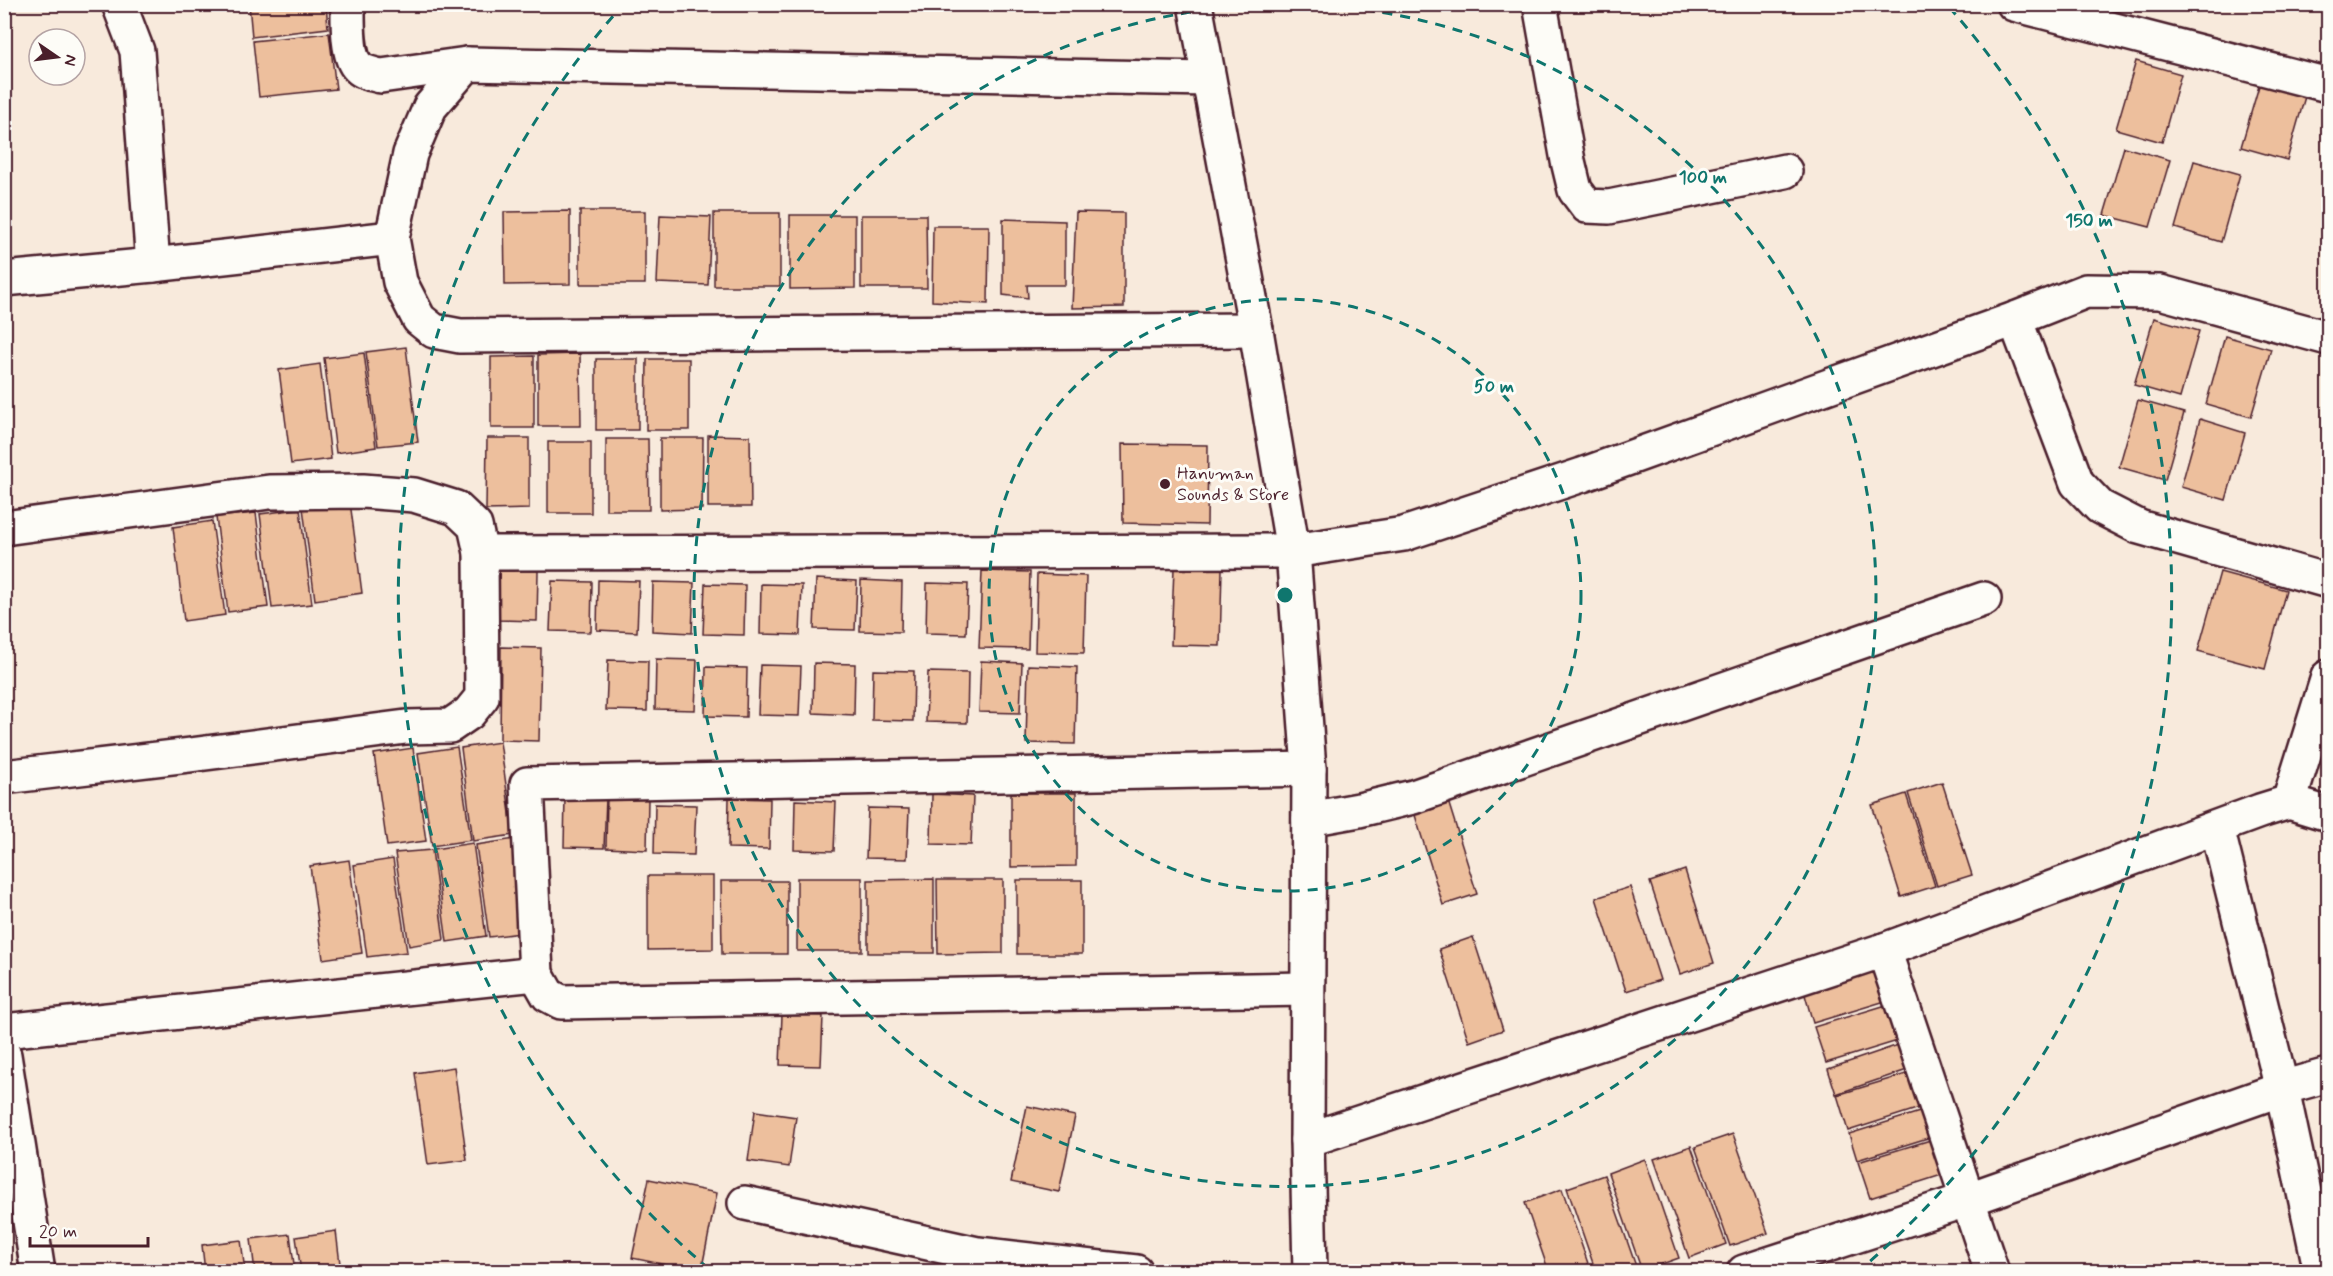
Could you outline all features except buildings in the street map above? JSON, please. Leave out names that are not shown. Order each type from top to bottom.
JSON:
[{"type":"street","points":[[119,4],[137,51],[153,265]]},
{"type":"street","points":[[348,4],[351,51],[356,66],[367,73],[381,76],[467,64],[1208,79]]},
{"type":"street","points":[[1195,4],[1256,330],[1293,551],[1309,769],[1307,1140],[1310,1272]]},
{"type":"street","points":[[1540,4],[1568,161],[1575,190],[1587,206],[1610,207],[1785,171]]},
{"type":"street","points":[[2014,4],[2328,85]]},
{"type":"street","points":[[467,64],[429,107],[410,154],[392,238],[400,282],[418,319],[434,331],[460,336],[1256,330]]},
{"type":"street","points":[[4,279],[392,238]]},
{"type":"street","points":[[481,553],[1293,551],[1415,531],[1582,475],[2015,319],[2086,291],[2160,292],[2328,338]]},
{"type":"street","points":[[2015,319],[2077,483],[2100,507],[2139,527],[2328,581]]},
{"type":"street","points":[[4,528],[269,492],[363,491],[414,495],[456,508],[475,526],[481,553],[482,697],[470,713],[450,726],[406,727],[4,777]]},
{"type":"street","points":[[1308,819],[1359,810],[1413,796],[1984,599]]},
{"type":"street","points":[[2289,802],[2328,677]]},
{"type":"street","points":[[1307,989],[561,1002],[548,995],[536,974],[527,784],[1309,769]]},
{"type":"street","points":[[1307,1140],[1884,950],[2260,811],[2289,802],[2328,814]]},
{"type":"street","points":[[2217,828],[2282,1089],[2321,1272]]},
{"type":"street","points":[[1884,950],[1992,1272]]},
{"type":"street","points":[[4,1031],[536,974]]},
{"type":"street","points":[[4,1055],[38,1272]]},
{"type":"street","points":[[1744,1272],[1969,1199],[2328,1075]]},
{"type":"street","points":[[745,1203],[978,1254],[1022,1266],[1136,1272]]},
{"type":"place","name":"Hanuman Sounds & Store","points":[[1165,484]]}]
